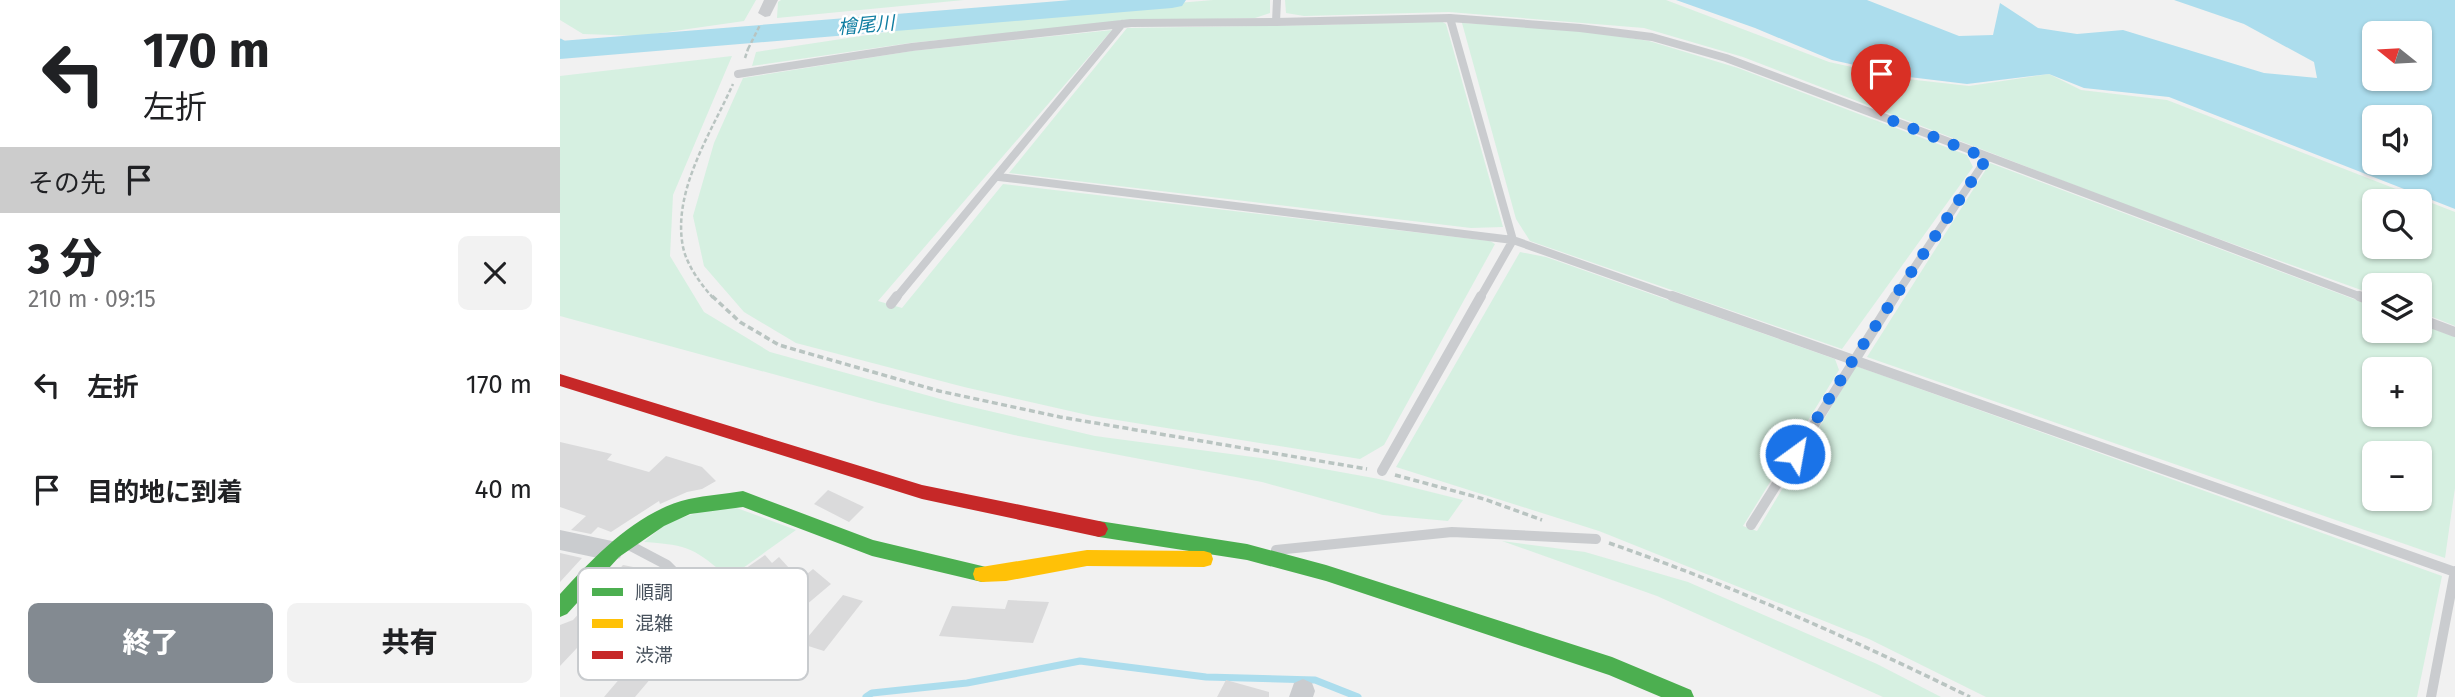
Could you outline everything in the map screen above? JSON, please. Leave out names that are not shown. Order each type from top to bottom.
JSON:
[{"type":"street","points":[[560,380],[922,492],[1103,530],[1247,552],[1326,573],[1612,666],[1684,697]]},
{"type":"street","points":[[599,568],[619,547],[658,521],[688,507],[743,499],[872,548],[975,574],[1006,573],[1087,558],[1205,559],[1247,552]]},
{"type":"street","points":[[560,540],[619,547]]},
{"type":"street","points":[[560,608],[578,589]]},
{"type":"lane","points":[[1276,22],[1278,0]]},
{"type":"lane","points":[[1382,471],[1513,240],[1450,18]]},
{"type":"lane","points":[[738,74],[912,47],[1122,24],[1450,18],[1580,28],[1652,37],[1726,58],[2362,297]]},
{"type":"lane","points":[[891,304],[999,177],[1122,24]]},
{"type":"lane","points":[[1751,525],[1853,360],[1987,158]]},
{"type":"lane","points":[[999,177],[1513,240],[2455,571],[2431,697]]},
{"type":"lane","points":[[2432,323],[2455,332]]},
{"type":"lane","points":[[1247,552],[1334,546],[1452,532],[1596,539]]},
{"type":"lane","points":[[619,547],[670,568]]},
{"type":"path","points":[[768,7],[694,169],[682,211],[684,249],[700,281],[720,308],[751,330],[787,348],[957,397],[1095,425],[1382,471],[1484,499],[1546,521]]},
{"type":"path","points":[[1596,539],[1683,567],[1894,659],[1970,697]]},
{"type":"green space","points":[[560,0],[756,0],[744,21],[639,36],[583,34],[560,20]]},
{"type":"green space","points":[[964,0],[777,18],[778,2]]},
{"type":"green space","points":[[1213,0],[1270,0],[1270,13],[1255,18],[1127,21],[910,43],[752,66],[756,52],[954,22]]},
{"type":"green space","points":[[1285,0],[1666,0],[1829,62],[1907,79],[1969,86],[2049,74],[2081,90],[2167,100],[2396,189],[2362,189],[2362,259],[2432,259],[2432,203],[2455,212],[2455,326],[2432,317],[2432,273],[2362,273],[2362,290],[2136,209],[1743,57],[1644,28],[1449,12],[1304,16],[1286,13]]},
{"type":"green space","points":[[1439,20],[1446,24],[1503,227],[1471,228],[1009,173],[1127,28]]},
{"type":"green space","points":[[1462,23],[1579,30],[1649,41],[1738,68],[1967,155],[1973,167],[1842,349],[1530,241],[1516,219]]},
{"type":"green space","points":[[1112,30],[878,301],[902,308],[1003,184],[1490,241],[1495,244],[1384,445],[1360,459],[1092,416],[964,387],[796,343],[744,312],[704,266],[693,216],[714,143],[743,78],[912,51]]},
{"type":"green space","points":[[732,56],[673,195],[670,256],[704,312],[770,352],[955,403],[1095,436],[1268,459],[1379,479],[1463,500],[1448,521],[1383,515],[1262,482],[1014,435],[879,403],[560,316],[560,76]]},
{"type":"green space","points":[[1990,163],[2362,302],[2362,343],[2432,343],[2432,328],[2455,337],[2455,488],[2445,558],[1867,357]]},
{"type":"green space","points":[[1520,252],[1546,257],[1835,359],[1839,370],[1743,526],[1757,531],[1856,366],[2442,576],[2417,697],[1986,697],[1869,639],[1599,531],[1396,467]]},
{"type":"green space","points":[[726,504],[796,530],[743,568],[717,568],[691,550],[644,542],[668,522]]},
{"type":"green space","points":[[1502,541],[1585,552],[1688,582],[1877,664],[1941,697],[1883,697],[1657,596]]},
{"type":"water","points":[[1676,0],[1867,0],[1959,36],[1993,35],[2000,3],[2038,28],[2077,34],[2123,30],[2264,73],[2317,78],[2314,62],[2244,24],[2174,0],[2455,0],[2455,209],[2432,200],[2432,189],[2404,189],[2368,175],[2432,175],[2432,105],[2362,105],[2362,173],[2169,97],[2084,88],[2049,74],[1967,84],[1909,77],[1832,60],[1755,28]]},
{"type":"building","points":[[560,442],[612,454],[607,460],[649,472],[666,456],[702,467],[716,481],[660,504],[659,501],[611,532],[598,527],[591,534],[571,530],[586,516],[560,507]]},
{"type":"building","points":[[828,490],[864,507],[849,522],[814,504]]},
{"type":"building","points":[[560,553],[582,558],[560,582]]},
{"type":"building","points":[[765,555],[772,563],[779,557],[789,568],[746,568]]},
{"type":"building","points":[[813,569],[831,584],[808,603],[808,573]]},
{"type":"building","points":[[843,595],[863,601],[824,651],[808,646],[808,637]]},
{"type":"building","points":[[1008,600],[1049,602],[1033,643],[939,636],[952,606],[1005,609]]},
{"type":"building","points":[[578,614],[578,647],[560,666],[560,625],[573,620]]},
{"type":"building","points":[[619,680],[649,680],[635,697],[604,697]]},
{"type":"building","points":[[1226,680],[1269,692],[1269,697],[1217,697]]},
{"type":"waterway","name":"檜尾川","points":[[560,50],[1172,0]]},
{"type":"waterway","points":[[560,41],[573,49]]},
{"type":"waterway","points":[[866,697],[872,693],[967,683],[1080,661],[1206,677],[1315,680],[1358,697]]},
{"type":"traffic: fast","points":[[596,568],[612,551],[658,521],[688,507],[743,499],[872,548],[982,574]]},
{"type":"traffic: fast","points":[[1099,529],[1247,552],[1326,573],[1612,666],[1684,697]]},
{"type":"traffic: fast","points":[[560,608],[578,588]]},
{"type":"traffic: slow","points":[[982,574],[1006,573],[1087,558],[1204,559]]},
{"type":"traffic: jam","points":[[560,380],[922,492],[1099,529]]},
{"type":"route","points":[[1795,454],[1853,360],[1987,158],[1881,116]]}]
